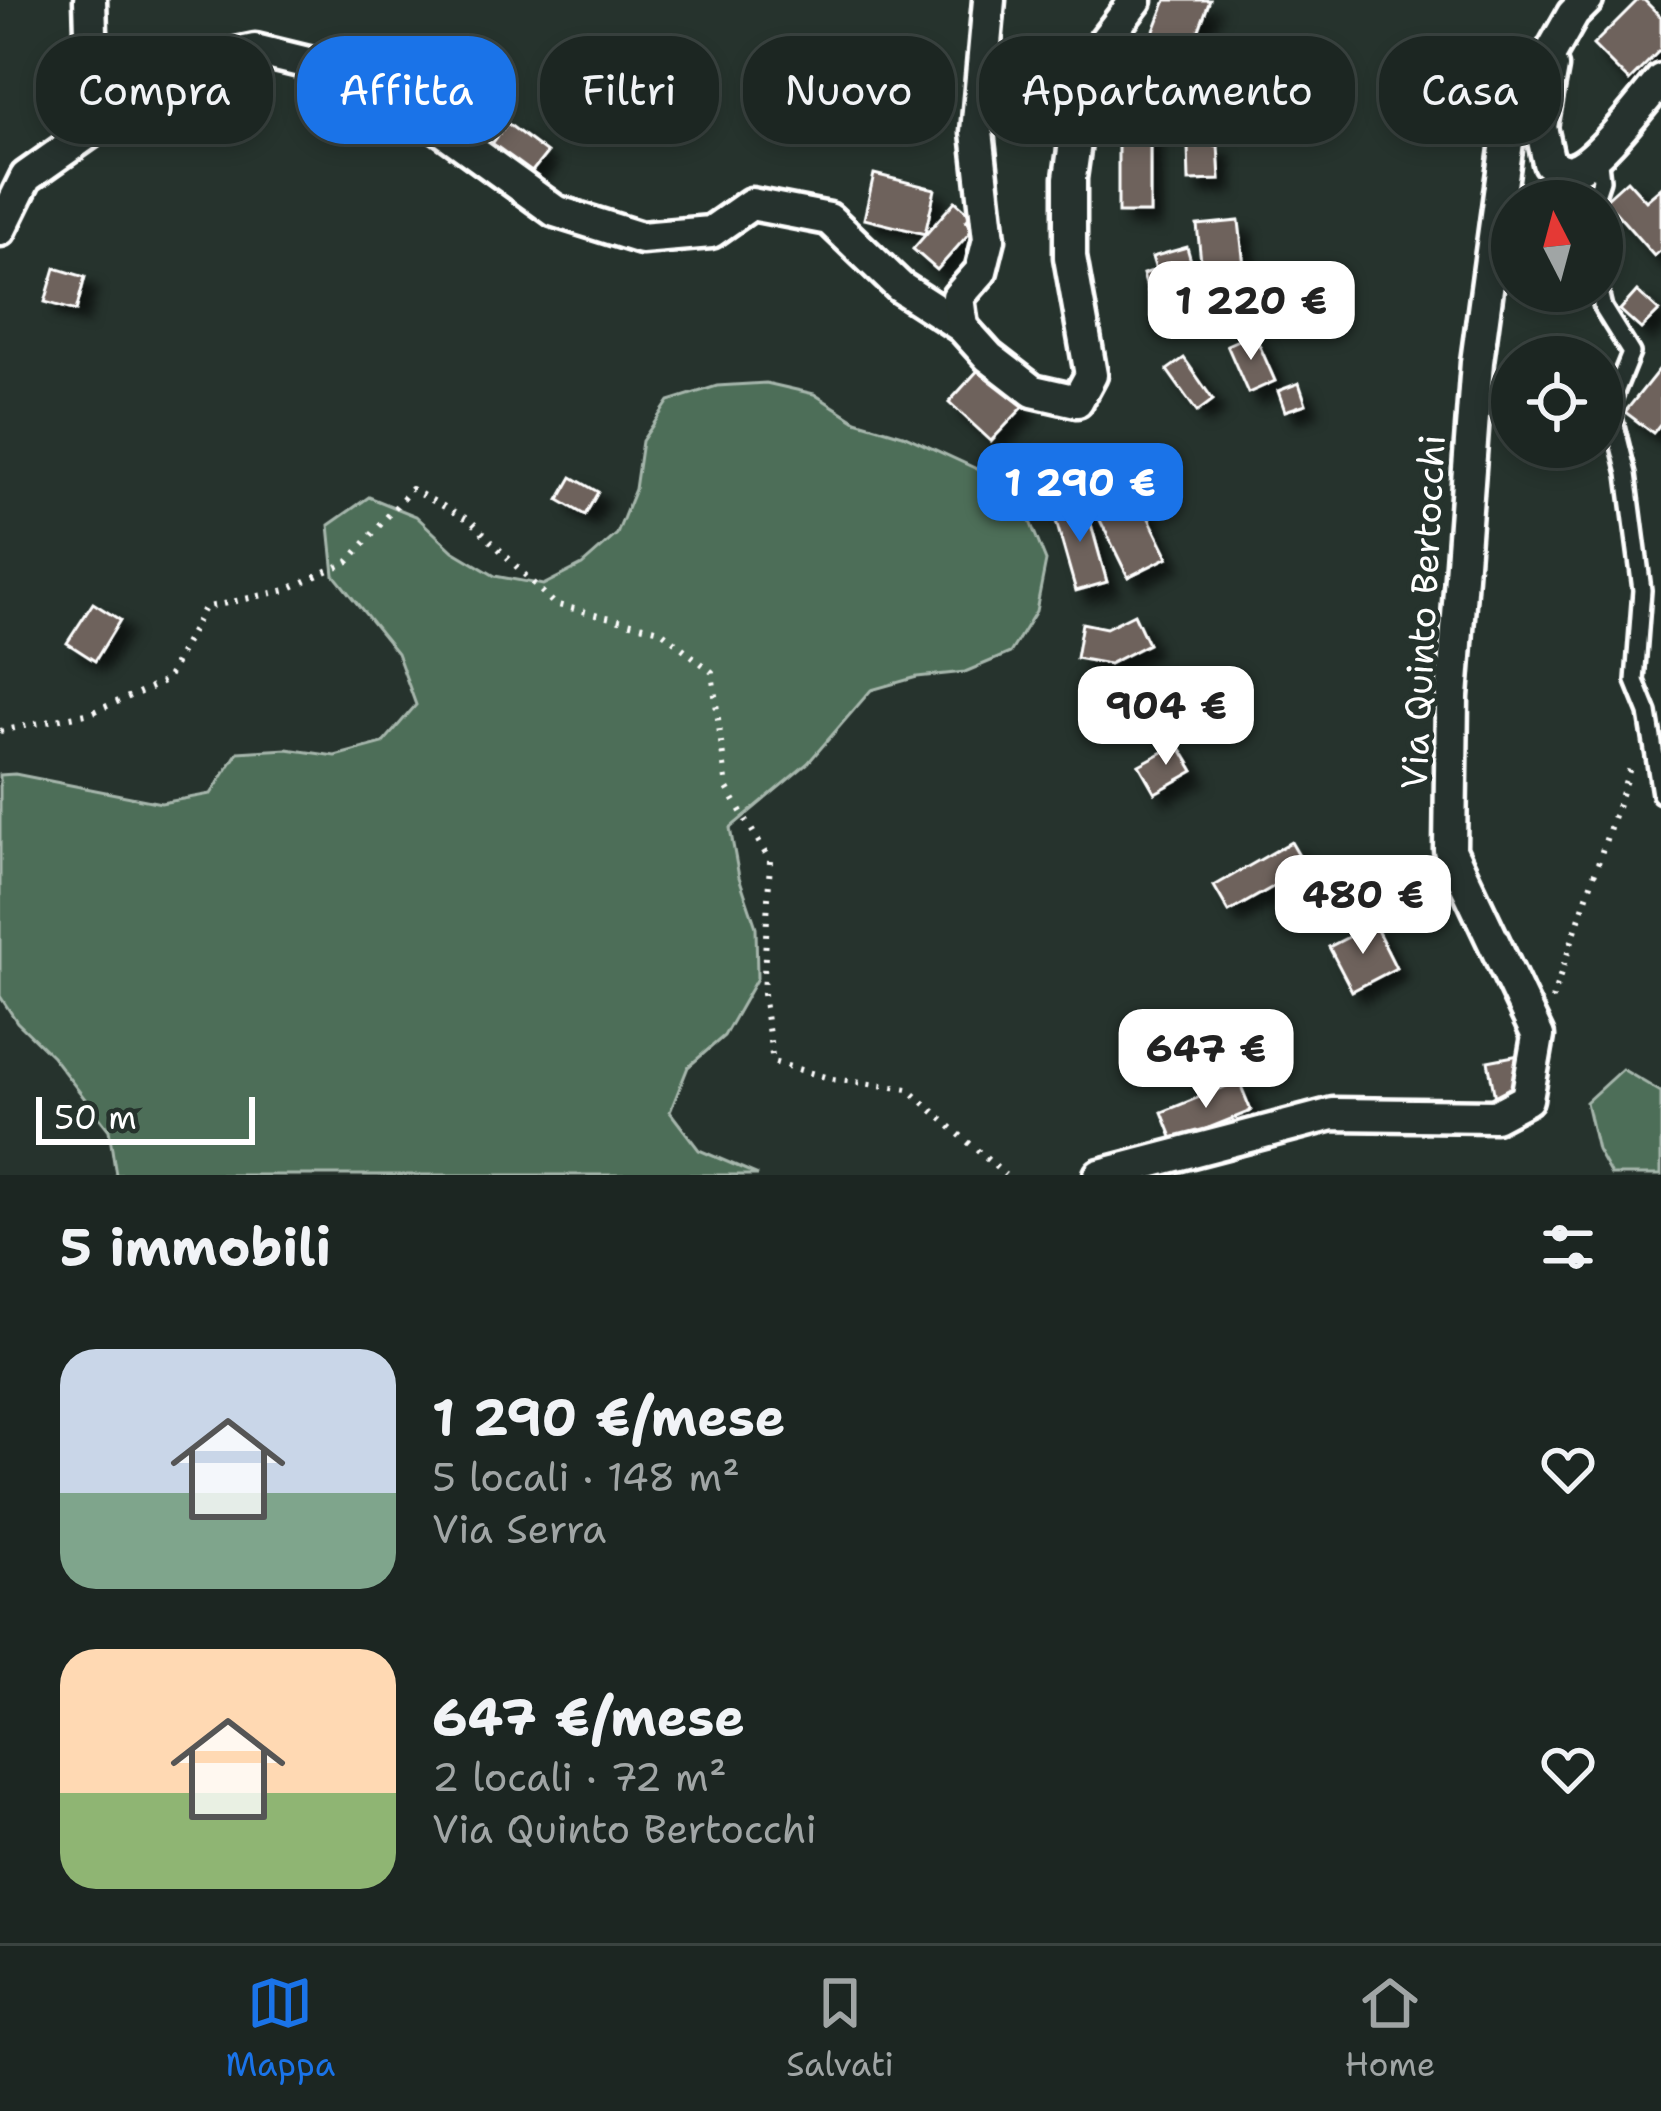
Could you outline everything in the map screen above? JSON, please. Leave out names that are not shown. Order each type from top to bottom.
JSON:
[{"type":"street","points":[[90,0],[91,36]]},
{"type":"street","points":[[962,328],[958,297],[981,271],[989,239],[977,132],[988,0]]},
{"type":"street","points":[[273,54],[341,70],[395,96],[555,211],[641,238],[711,232],[751,205],[829,219],[900,287],[962,328],[989,357],[1033,391],[1077,400],[1091,375],[1070,257],[1070,178],[1084,77],[1100,46],[1136,0]]},
{"type":"street","name":"Via Quinto Bertocchi","points":[[1561,38],[1587,0]]},
{"type":"street","points":[[1545,144],[1549,163],[1559,170],[1573,170],[1598,154],[1661,80]]},
{"type":"street","points":[[0,230],[26,177],[73,144]]},
{"type":"street","name":"Via Quinto Bertocchi","points":[[1507,144],[1477,362],[1451,719],[1450,850],[1538,1036]]},
{"type":"street","points":[[1100,1175],[1333,1114],[1495,1116],[1527,1099],[1538,1036]]},
{"type":"lane","points":[[1598,154],[1601,180]]},
{"type":"lane","points":[[1605,312],[1631,353],[1610,405],[1627,474],[1642,590],[1635,681],[1648,713],[1661,794]]},
{"type":"path","points":[[0,731],[92,713],[166,681],[204,608],[286,590],[349,561],[411,489],[471,521],[554,604],[661,629],[712,672],[727,788],[770,860],[764,994],[773,1062],[832,1079],[908,1089],[1005,1175]]},
{"type":"path","points":[[1538,1036],[1573,947],[1648,713]]},
{"type":"green space","points":[[766,383],[814,394],[856,421],[903,435],[994,477],[1027,514],[1046,561],[1036,611],[1010,653],[965,672],[917,677],[871,690],[808,763],[730,828],[739,877],[756,927],[757,978],[724,1036],[688,1067],[670,1112],[699,1150],[758,1175],[116,1175],[109,1130],[0,996],[0,775],[161,803],[211,794],[238,752],[287,749],[335,756],[383,743],[416,705],[397,653],[334,575],[329,525],[369,497],[416,516],[453,551],[495,576],[543,585],[582,565],[617,534],[635,489],[642,441],[669,401],[717,386]]},
{"type":"green space","points":[[1622,1069],[1661,1092],[1661,1175],[1611,1175],[1597,1150],[1586,1102]]},
{"type":"building","points":[[1166,0],[1210,0],[1197,36],[1152,36]]},
{"type":"building","points":[[1638,0],[1661,17],[1661,49],[1629,81],[1593,45]]},
{"type":"building","points":[[516,130],[547,153],[530,174],[491,145],[516,144]]},
{"type":"building","points":[[1118,144],[1150,144],[1150,213],[1118,213]]},
{"type":"building","points":[[1218,145],[1220,180],[1189,181],[1188,146]]},
{"type":"building","points":[[874,174],[935,189],[925,234],[864,219]]},
{"type":"building","points":[[1627,180],[1646,201],[1661,188],[1661,250],[1654,256],[1623,221],[1623,184]]},
{"type":"building","points":[[955,201],[971,215],[966,221],[974,228],[937,270],[913,249]]},
{"type":"building","points":[[1239,221],[1244,266],[1202,270],[1197,225]]},
{"type":"building","points":[[1187,247],[1203,304],[1155,317],[1143,274],[1156,270],[1152,257]]},
{"type":"building","points":[[55,268],[85,277],[76,311],[45,302]]},
{"type":"building","points":[[1637,291],[1659,311],[1641,329],[1622,312]]},
{"type":"building","points":[[1254,333],[1275,381],[1248,393],[1227,345]]},
{"type":"building","points":[[1184,358],[1213,400],[1197,412],[1167,370]]},
{"type":"building","points":[[982,366],[1024,406],[991,441],[949,402]]},
{"type":"building","points":[[1661,367],[1661,423],[1653,433],[1625,412]]},
{"type":"building","points":[[1299,383],[1306,404],[1285,411],[1278,391]]},
{"type":"building","points":[[572,477],[598,492],[585,515],[559,500]]},
{"type":"building","points":[[1135,490],[1168,557],[1128,577],[1095,510]]},
{"type":"building","points":[[1084,499],[1107,582],[1076,591],[1052,507]]},
{"type":"building","points":[[93,603],[120,620],[95,661],[67,643]]},
{"type":"building","points":[[1134,614],[1148,644],[1109,664],[1076,658],[1082,623],[1106,628]]},
{"type":"building","points":[[1178,744],[1194,771],[1155,793],[1139,765]]},
{"type":"building","points":[[1291,842],[1306,868],[1229,912],[1214,886]]},
{"type":"building","points":[[1374,924],[1396,968],[1352,991],[1329,947]]},
{"type":"building","points":[[1519,1055],[1527,1091],[1495,1098],[1488,1061]]},
{"type":"building","points":[[1239,1081],[1251,1111],[1174,1142],[1162,1112]]}]
